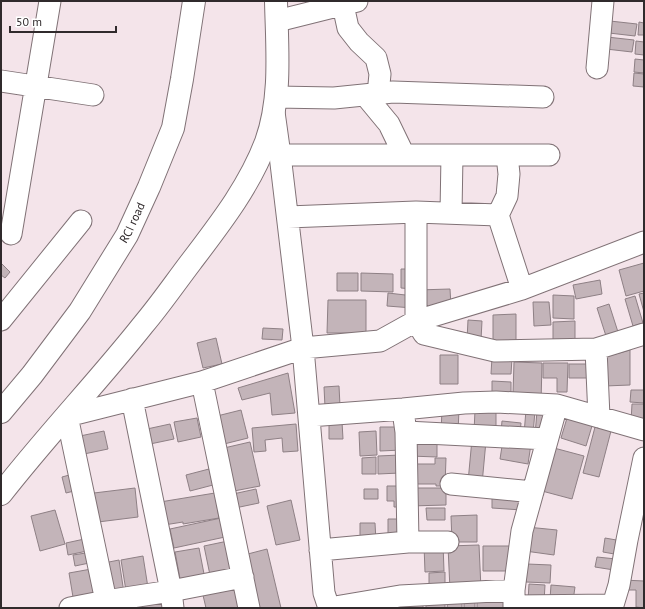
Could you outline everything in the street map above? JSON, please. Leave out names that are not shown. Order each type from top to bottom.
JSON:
[{"type":"main road","name":"RCI road","points":[[1,412],[32,375],[80,311],[127,235],[172,128],[182,79],[194,1]]},
{"type":"main road","points":[[1,494],[144,325],[223,220],[255,168],[266,141],[275,104],[277,70],[276,11]]},
{"type":"street","points":[[11,234],[50,1]]},
{"type":"street","points":[[597,68],[603,1]]},
{"type":"street","points":[[276,11],[350,3],[348,28],[359,42],[376,58],[380,74],[372,94]]},
{"type":"street","points":[[1,81],[93,95]]},
{"type":"street","points":[[543,97],[394,92],[275,104],[303,348],[324,593],[329,608],[400,596],[613,605],[619,585],[644,458]]},
{"type":"street","points":[[372,94],[404,155]]},
{"type":"street","points":[[280,155],[549,155]]},
{"type":"street","points":[[451,212],[452,155]]},
{"type":"street","points":[[507,155],[509,174],[507,196],[498,215],[522,289]]},
{"type":"street","points":[[288,217],[416,212],[451,212],[498,215]]},
{"type":"street","points":[[416,212],[416,321],[424,334],[494,351],[596,349],[644,334]]},
{"type":"street","points":[[1,320],[81,221]]},
{"type":"street","points":[[106,601],[67,416],[202,382],[303,348],[380,341],[416,321],[522,289],[644,242]]},
{"type":"street","points":[[596,349],[599,417]]},
{"type":"street","points":[[202,382],[250,608]]},
{"type":"street","points":[[132,399],[172,600]]},
{"type":"street","points":[[309,416],[464,403],[496,402],[557,405],[644,430]]},
{"type":"street","points":[[514,601],[522,531],[557,405]]},
{"type":"street","points":[[403,409],[406,432],[408,542]]},
{"type":"street","points":[[406,432],[547,439]]},
{"type":"street","points":[[451,484],[533,492]]},
{"type":"street","points":[[320,550],[408,542],[448,542]]},
{"type":"street","points":[[70,608],[106,601],[172,600],[243,577]]},
{"type":"building","points":[[610,21],[637,24],[635,36],[609,33]]},
{"type":"building","points":[[639,22],[644,23],[644,35],[638,35]]},
{"type":"building","points":[[607,37],[634,40],[632,52],[606,49]]},
{"type":"building","points":[[636,41],[644,42],[644,55],[635,54]]},
{"type":"building","points":[[635,59],[644,60],[644,73],[634,72]]},
{"type":"building","points":[[634,73],[644,74],[644,87],[633,86]]},
{"type":"building","points":[[1,263],[10,272],[5,278],[1,275]]},
{"type":"building","points":[[644,263],[644,291],[626,296],[619,270]]},
{"type":"building","points":[[401,269],[413,269],[413,289],[401,288]]},
{"type":"building","points":[[337,273],[358,273],[358,291],[337,291]]},
{"type":"building","points":[[361,273],[393,274],[393,292],[361,291]]},
{"type":"building","points":[[600,280],[602,294],[576,299],[573,285]]},
{"type":"building","points":[[450,289],[451,306],[418,308],[417,290]]},
{"type":"building","points":[[388,293],[414,296],[413,308],[387,306]]},
{"type":"building","points":[[644,293],[644,312],[639,294]]},
{"type":"building","points":[[553,295],[574,296],[574,319],[553,318]]},
{"type":"building","points":[[635,296],[643,323],[633,326],[625,299]]},
{"type":"building","points":[[328,300],[366,300],[366,336],[355,333],[327,333]]},
{"type":"building","points":[[533,302],[549,302],[551,325],[534,326]]},
{"type":"building","points":[[609,304],[618,332],[606,336],[597,308]]},
{"type":"building","points":[[516,314],[516,345],[493,345],[493,315]]},
{"type":"building","points":[[468,320],[482,321],[481,340],[467,340]]},
{"type":"building","points":[[575,321],[575,346],[553,346],[553,322]]},
{"type":"building","points":[[263,328],[283,329],[282,340],[262,339]]},
{"type":"building","points":[[216,338],[222,364],[203,368],[197,343]]},
{"type":"building","points":[[630,350],[630,385],[605,386],[605,357]]},
{"type":"building","points":[[440,355],[458,355],[458,384],[440,384]]},
{"type":"building","points":[[492,357],[512,358],[511,374],[491,374]]},
{"type":"building","points":[[514,362],[542,363],[541,403],[513,394]]},
{"type":"building","points":[[543,363],[568,363],[567,392],[557,392],[557,378],[543,378]]},
{"type":"building","points":[[569,364],[594,364],[594,378],[569,378]]},
{"type":"building","points":[[288,373],[295,413],[272,415],[270,393],[242,400],[238,388]]},
{"type":"building","points":[[492,381],[511,382],[511,399],[492,398]]},
{"type":"building","points":[[339,386],[340,406],[325,407],[324,387]]},
{"type":"building","points":[[631,390],[644,390],[644,403],[630,402]]},
{"type":"building","points":[[632,404],[644,404],[644,421],[631,421]]},
{"type":"building","points":[[442,409],[459,409],[458,433],[441,433]]},
{"type":"building","points":[[241,410],[248,438],[220,445],[213,417]]},
{"type":"building","points":[[475,410],[496,410],[496,433],[474,432]]},
{"type":"building","points":[[526,410],[535,411],[533,434],[524,434]]},
{"type":"building","points":[[537,411],[547,412],[545,436],[535,435]]},
{"type":"building","points":[[197,418],[201,437],[178,442],[174,422]]},
{"type":"building","points":[[567,418],[592,426],[586,446],[561,438]]},
{"type":"building","points":[[502,421],[521,423],[520,434],[501,432]]},
{"type":"building","points":[[329,422],[342,422],[343,439],[329,439]]},
{"type":"building","points":[[170,424],[174,439],[150,444],[147,429]]},
{"type":"building","points":[[296,424],[298,451],[283,452],[282,438],[265,440],[266,451],[254,452],[252,428]]},
{"type":"building","points":[[380,427],[401,427],[402,450],[380,451]]},
{"type":"building","points":[[595,427],[611,431],[599,477],[583,473]]},
{"type":"building","points":[[104,431],[108,449],[84,454],[80,436]]},
{"type":"building","points":[[376,431],[377,455],[360,456],[359,432]]},
{"type":"building","points":[[410,435],[437,436],[437,457],[410,456]]},
{"type":"building","points":[[472,439],[486,441],[482,484],[468,482]]},
{"type":"building","points":[[503,440],[531,444],[528,464],[500,459]]},
{"type":"building","points":[[250,442],[260,486],[234,491],[224,448]]},
{"type":"building","points":[[554,448],[584,456],[572,499],[542,491]]},
{"type":"building","points":[[400,455],[400,473],[378,474],[378,456]]},
{"type":"building","points":[[376,457],[376,474],[362,474],[362,458]]},
{"type":"building","points":[[435,458],[446,458],[445,486],[436,486],[436,484],[412,484],[412,464],[435,464]]},
{"type":"building","points":[[209,469],[213,485],[190,491],[186,475]]},
{"type":"building","points":[[73,474],[78,490],[66,493],[62,477]]},
{"type":"building","points":[[387,486],[405,486],[405,507],[394,507],[394,501],[387,501]]},
{"type":"building","points":[[135,488],[138,517],[98,522],[94,493]]},
{"type":"building","points":[[410,488],[446,488],[446,505],[410,506]]},
{"type":"building","points":[[256,489],[259,503],[235,508],[233,494]]},
{"type":"building","points":[[364,489],[378,489],[378,499],[364,499]]},
{"type":"building","points":[[215,493],[219,518],[183,524],[183,522],[164,525],[160,502]]},
{"type":"building","points":[[492,493],[523,495],[522,510],[492,508]]},
{"type":"building","points":[[291,500],[300,540],[276,545],[267,506]]},
{"type":"building","points":[[426,508],[445,508],[445,520],[427,520]]},
{"type":"building","points":[[55,510],[65,544],[40,551],[31,516]]},
{"type":"building","points":[[477,515],[477,542],[452,542],[451,516]]},
{"type":"building","points":[[221,518],[225,537],[174,548],[170,529]]},
{"type":"building","points":[[388,519],[404,519],[404,538],[388,538]]},
{"type":"building","points":[[360,523],[375,523],[376,541],[360,541]]},
{"type":"building","points":[[527,527],[557,530],[554,555],[525,551]]},
{"type":"building","points":[[89,538],[92,550],[68,555],[66,543]]},
{"type":"building","points":[[605,538],[622,541],[620,555],[603,552]]},
{"type":"building","points":[[228,541],[235,575],[211,580],[204,546]]},
{"type":"building","points":[[443,544],[444,571],[425,572],[424,545]]},
{"type":"building","points":[[479,545],[481,589],[450,590],[448,546]]},
{"type":"building","points":[[483,546],[512,546],[512,571],[483,571]]},
{"type":"building","points":[[199,548],[205,579],[181,584],[175,552]]},
{"type":"building","points":[[267,549],[281,608],[257,608],[244,555]]},
{"type":"building","points":[[92,552],[94,562],[75,566],[73,555]]},
{"type":"building","points":[[143,556],[149,594],[127,597],[121,560]]},
{"type":"building","points":[[597,557],[616,559],[614,570],[595,567]]},
{"type":"building","points":[[119,560],[124,593],[110,596],[104,563]]},
{"type":"building","points":[[527,564],[551,565],[550,583],[526,582]]},
{"type":"building","points":[[97,568],[102,599],[74,603],[69,573]]},
{"type":"building","points":[[445,572],[445,590],[429,591],[429,573]]},
{"type":"building","points":[[623,580],[644,581],[644,608],[636,607],[636,590],[623,590]]},
{"type":"building","points":[[234,584],[240,608],[206,608],[202,591]]},
{"type":"building","points":[[529,584],[545,585],[544,602],[528,601]]},
{"type":"building","points":[[551,585],[575,587],[573,601],[550,599]]},
{"type":"building","points":[[167,592],[170,608],[137,608],[135,599]]},
{"type":"building","points":[[477,593],[509,595],[508,608],[477,608]]},
{"type":"building","points":[[464,597],[475,598],[475,608],[464,608]]},
{"type":"building","points":[[448,599],[462,599],[462,608],[447,608]]},
{"type":"building","points":[[426,602],[445,603],[445,608],[426,608]]},
{"type":"building","points":[[403,603],[423,603],[423,608],[403,608]]}]
